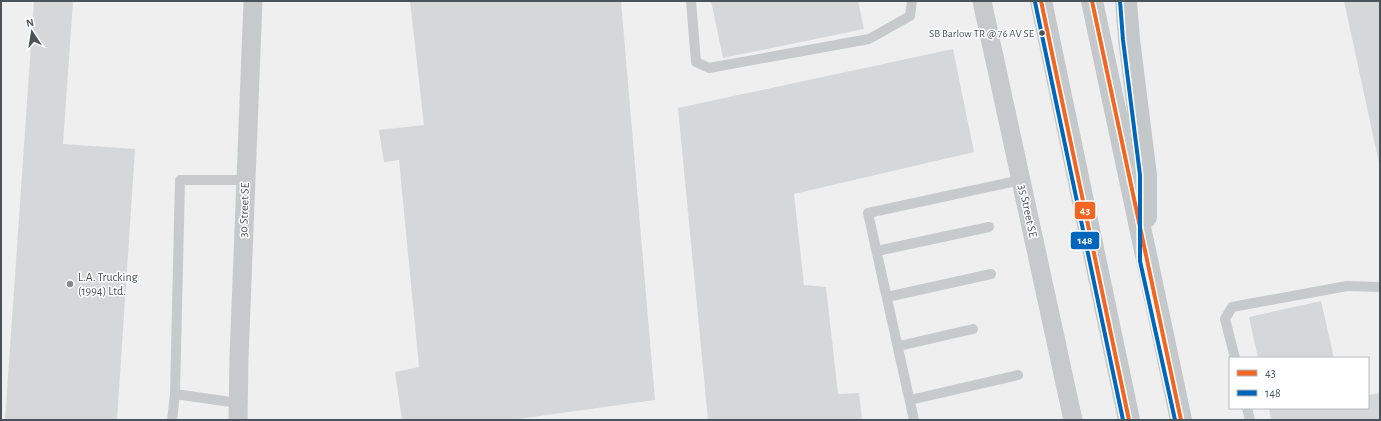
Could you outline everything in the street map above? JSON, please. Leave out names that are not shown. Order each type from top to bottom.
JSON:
[{"type":"main road","points":[[1041,1],[1129,420]]},
{"type":"main road","points":[[1092,1],[1181,420]]},
{"type":"main road","points":[[1126,1],[1129,39],[1146,175],[1146,260]]},
{"type":"street","name":"30 Street SE","points":[[238,412],[253,1]]},
{"type":"street","name":"35 Street SE","points":[[982,1],[1073,420]]},
{"type":"lane","points":[[691,1],[696,62],[709,68],[869,39],[910,16],[912,1]]},
{"type":"lane","points":[[172,420],[175,394],[180,180],[246,180]]},
{"type":"lane","points":[[914,420],[899,346],[868,213],[1021,180]]},
{"type":"lane","points":[[877,251],[989,227]]},
{"type":"lane","points":[[887,297],[992,274]]},
{"type":"lane","points":[[1235,357],[1225,319],[1232,307],[1347,286],[1380,287]]},
{"type":"lane","points":[[899,346],[973,329]]},
{"type":"lane","points":[[910,400],[1018,375]]},
{"type":"lane","points":[[175,394],[238,412]]},
{"type":"lane","points":[[1247,409],[1250,420]]},
{"type":"building","name":"L.A. Trucking (1994) Ltd.","points":[[34,1],[73,1],[63,144],[135,149],[117,420],[5,420]]},
{"type":"building","points":[[410,1],[621,1],[655,400],[511,420],[402,420],[395,372],[419,367],[399,160],[384,162],[379,130],[424,125]]},
{"type":"building","points":[[711,1],[858,1],[864,29],[723,58]]},
{"type":"building","points":[[1344,1],[1380,1],[1380,163],[1379,163]]},
{"type":"building","points":[[953,49],[974,152],[794,194],[804,285],[826,287],[838,394],[859,393],[862,420],[708,420],[678,108]]},
{"type":"building","points":[[1321,301],[1334,357],[1258,357],[1249,317]]},
{"type":"building","points":[[1380,393],[1380,420],[1271,420],[1269,409],[1369,409],[1369,395]]},
{"type":"transit line","name":"43","points":[[1041,1],[1129,420]]},
{"type":"transit line","name":"43","points":[[1092,1],[1181,420]]},
{"type":"transit line","name":"148","points":[[1120,1],[1123,40],[1140,175],[1140,261],[1175,420]]},
{"type":"transit line","name":"148","points":[[1035,2],[1123,420]]},
{"type":"place","name":"SB Barlow TR @ 76 AV SE","points":[[1042,33]]},
{"type":"place","name":"L.A. Trucking (1994) Ltd.","points":[[70,284]]}]
